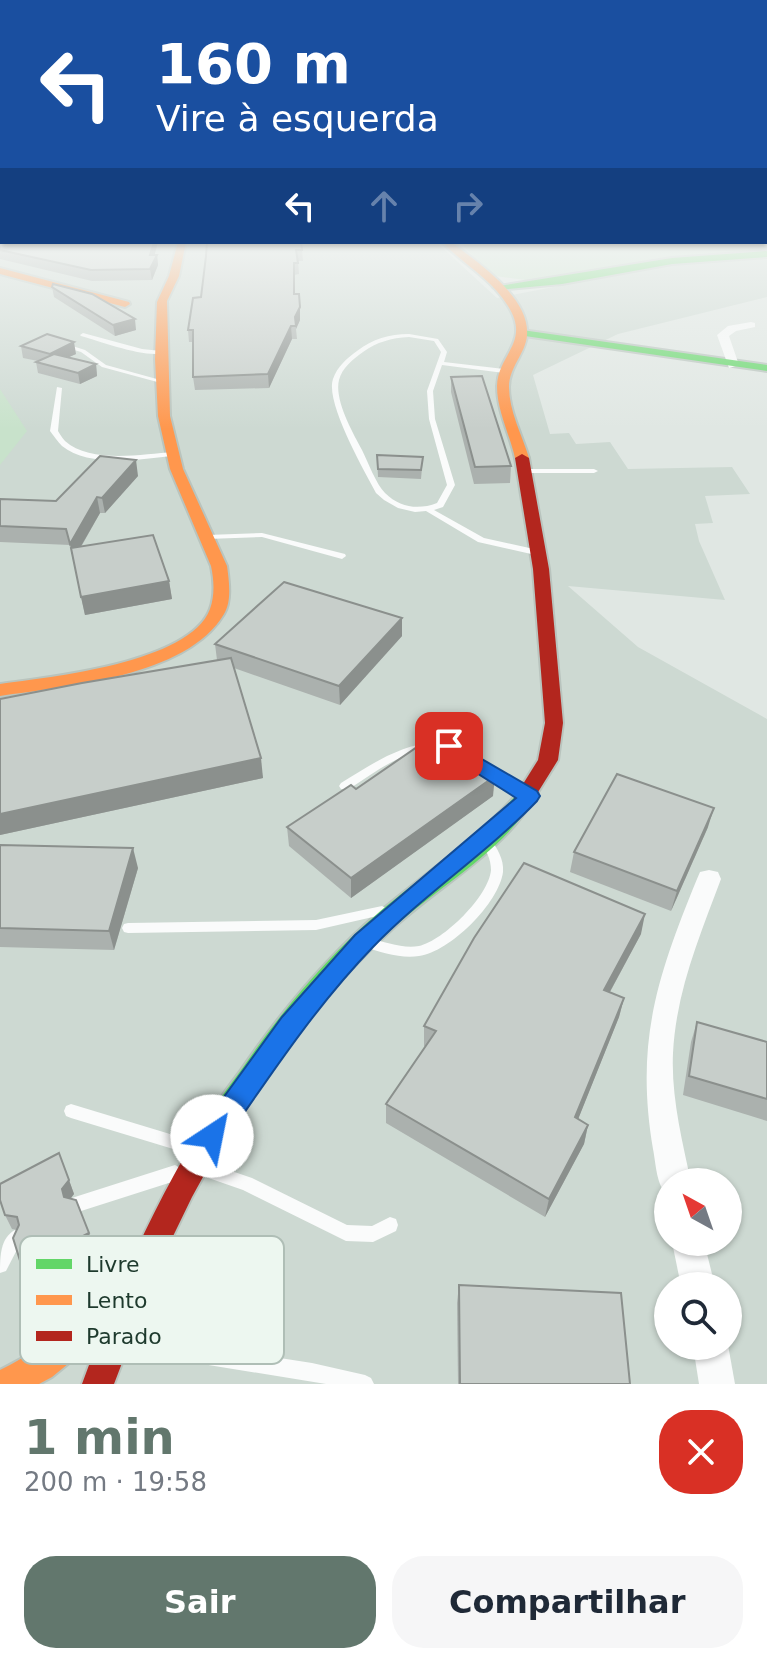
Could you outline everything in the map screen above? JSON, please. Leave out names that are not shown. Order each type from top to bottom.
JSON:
[{"type":"main road","points":[[135,300],[146,307],[159,300]]},
{"type":"main road","points":[[135,300],[161,328]]},
{"type":"main road","points":[[0,690],[125,667],[156,658],[196,637],[206,629],[217,612],[223,595],[221,575],[166,431],[161,381],[165,300]]},
{"type":"main road","points":[[158,1236],[198,1159],[291,1024],[363,941],[530,796],[545,768],[554,737],[538,545],[527,471],[503,391],[504,371],[522,333],[521,319],[507,300]]},
{"type":"main road","points":[[522,333],[632,346],[764,369]]},
{"type":"main road","points":[[6,1384],[45,1364]]},
{"type":"main road","points":[[98,1384],[105,1364]]},
{"type":"street","points":[[733,365],[723,335],[732,328],[751,325]]},
{"type":"street","points":[[672,1168],[661,1107],[660,1035],[682,949],[709,879]]},
{"type":"street","points":[[713,1360],[717,1384]]},
{"type":"lane","points":[[83,335],[161,353]]},
{"type":"lane","points":[[429,510],[440,505],[451,485],[432,419],[430,391],[444,352],[436,340],[411,335],[389,337],[354,356],[339,370],[334,384],[380,493],[404,508],[429,510],[481,540],[501,545],[538,545]]},
{"type":"lane","points":[[50,341],[83,351],[104,366],[161,381]]},
{"type":"lane","points":[[440,363],[504,371]]},
{"type":"lane","points":[[59,388],[54,431],[64,446],[99,456],[173,454]]},
{"type":"lane","points":[[527,471],[594,471]]},
{"type":"lane","points":[[205,537],[262,535],[342,556]]},
{"type":"lane","points":[[501,545],[538,545]]},
{"type":"lane","points":[[345,786],[404,752],[437,744],[469,756],[530,796]]},
{"type":"lane","points":[[363,941],[413,952],[427,949],[451,934],[494,884],[496,860],[484,839]]},
{"type":"lane","points":[[128,928],[316,925],[396,910]]},
{"type":"lane","points":[[71,1111],[198,1159],[346,1233],[361,1236],[390,1225]]},
{"type":"lane","points":[[78,1204],[198,1159]]},
{"type":"lane","points":[[0,1265],[15,1238]]},
{"type":"lane","points":[[261,1364],[365,1384]]},
{"type":"shaded area","points":[[0,300],[757,300],[618,334],[533,375],[550,434],[569,433],[576,444],[610,442],[628,469],[732,467],[750,494],[705,496],[713,523],[695,524],[699,541],[725,600],[568,586],[638,647],[767,719],[767,1384],[0,1384]]},
{"type":"green space","points":[[0,389],[27,431],[0,465]]},
{"type":"building","points":[[72,300],[102,300],[135,319],[113,325]]},
{"type":"building","points":[[193,300],[299,300],[296,326],[291,326],[268,374],[193,377],[193,330],[188,330]]},
{"type":"building","points":[[47,334],[74,342],[50,354],[21,346]]},
{"type":"building","points":[[54,354],[96,364],[78,373],[36,362]]},
{"type":"building","points":[[482,376],[511,466],[475,467],[451,377]]},
{"type":"building","points":[[377,455],[423,457],[421,470],[378,469]]},
{"type":"building","points":[[100,456],[136,460],[102,498],[97,497],[70,544],[66,529],[0,526],[0,499],[56,501]]},
{"type":"building","points":[[153,535],[169,581],[81,597],[71,548]]},
{"type":"building","points":[[284,582],[402,618],[339,686],[215,644]]},
{"type":"building","points":[[231,658],[261,758],[0,814],[0,699]]},
{"type":"building","points":[[433,736],[495,776],[351,878],[287,827],[351,785],[356,789]]},
{"type":"building","points":[[617,774],[714,808],[677,891],[574,852]]},
{"type":"building","points":[[0,845],[133,848],[109,931],[0,928]]},
{"type":"building","points":[[524,863],[645,914],[604,990],[624,998],[575,1117],[588,1125],[549,1199],[386,1104],[436,1031],[424,1026],[474,938]]},
{"type":"building","points":[[697,1022],[767,1042],[767,1099],[689,1076]]},
{"type":"building","points":[[59,1153],[69,1180],[62,1189],[64,1197],[76,1200],[89,1233],[83,1236],[20,1236],[20,1261],[13,1238],[19,1225],[17,1217],[5,1215],[0,1200],[0,1184]]},
{"type":"building","points":[[459,1285],[621,1293],[630,1384],[460,1384]]},
{"type":"traffic: fast","points":[[522,333],[767,368]]},
{"type":"traffic: fast","points":[[218,1126],[274,1044],[338,967],[385,921],[492,834],[523,800]]},
{"type":"traffic: slow","points":[[108,300],[125,304]]},
{"type":"traffic: slow","points":[[509,300],[521,321],[522,335],[503,387],[522,458]]},
{"type":"traffic: slow","points":[[0,690],[136,665],[171,652],[199,634],[217,612],[222,583],[219,566],[177,469],[167,434],[161,378],[162,302]]},
{"type":"traffic: slow","points":[[6,1384],[42,1364]]},
{"type":"traffic: jam","points":[[522,458],[541,569],[554,723],[548,760],[523,800]]},
{"type":"traffic: jam","points":[[157,1236],[218,1126]]},
{"type":"traffic: jam","points":[[98,1384],[105,1364]]},
{"type":"route","points":[[212,1136],[291,1024],[363,941],[396,910],[501,826],[530,796],[449,746]]}]
